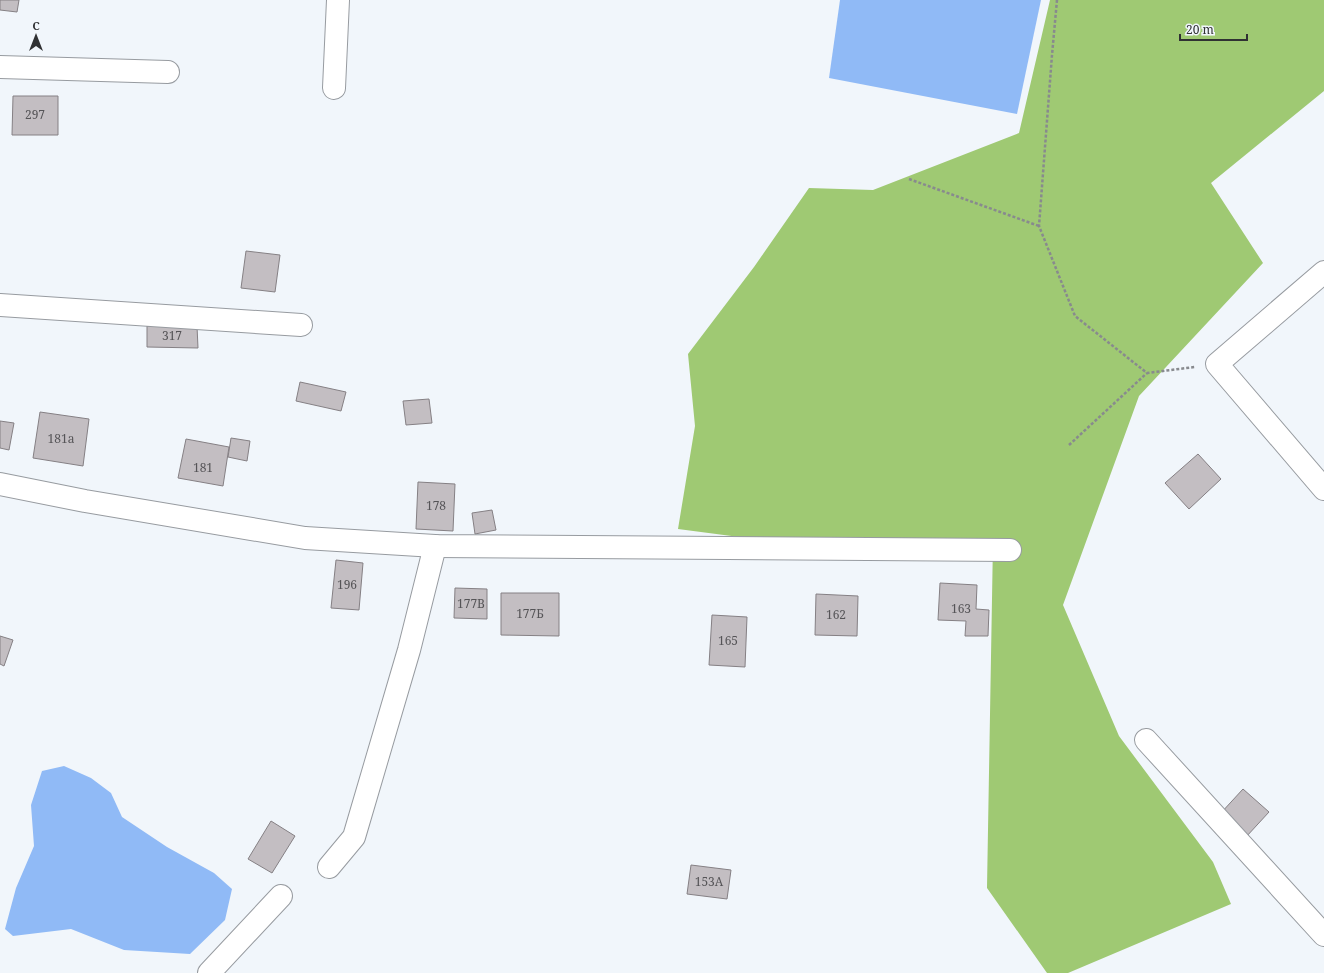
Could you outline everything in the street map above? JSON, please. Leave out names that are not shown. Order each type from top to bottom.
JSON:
[{"type":"street","points":[[334,88],[338,0]]},
{"type":"street","points":[[0,68],[168,72]]},
{"type":"street","points":[[1324,272],[1216,364],[1324,489]]},
{"type":"street","points":[[0,305],[301,325]]},
{"type":"street","points":[[0,484],[85,501],[305,538],[435,546],[1010,550]]},
{"type":"street","points":[[329,867],[354,837],[409,650],[435,546]]},
{"type":"street","points":[[1146,740],[1324,935]]},
{"type":"street","points":[[209,973],[281,896]]},
{"type":"path","points":[[1057,0],[1039,226],[1075,316],[1147,373]]},
{"type":"path","points":[[909,179],[1039,226]]},
{"type":"path","points":[[1069,445],[1147,373],[1216,364]]},
{"type":"green space","points":[[1050,0],[1324,0],[1324,91],[1211,183],[1263,263],[1139,396],[1063,605],[1119,736],[1213,862],[1231,904],[1068,973],[1047,973],[987,888],[993,541],[884,556],[678,529],[695,426],[688,354],[754,267],[809,188],[873,190],[1019,133]]},
{"type":"water","points":[[840,0],[1041,0],[1017,114],[829,78]]},
{"type":"water","points":[[64,766],[91,778],[111,793],[122,817],[167,847],[214,873],[232,889],[225,920],[190,954],[124,950],[71,929],[13,936],[5,929],[16,888],[34,846],[31,805],[42,771]]},
{"type":"building","points":[[0,0],[19,0],[17,12],[0,10]]},
{"type":"building","points":[[13,96],[58,96],[58,135],[12,135]]},
{"type":"building","points":[[246,251],[280,255],[275,292],[241,288]]},
{"type":"building","points":[[147,326],[197,326],[198,348],[147,347]]},
{"type":"building","points":[[300,382],[346,392],[341,411],[296,401]]},
{"type":"building","points":[[429,399],[432,423],[406,425],[403,401]]},
{"type":"building","points":[[40,412],[89,419],[83,466],[33,458]]},
{"type":"building","points":[[0,421],[14,423],[9,450],[0,448]]},
{"type":"building","points":[[231,438],[250,441],[247,461],[228,457]]},
{"type":"building","points":[[186,439],[229,447],[223,486],[178,478]]},
{"type":"building","points":[[1198,454],[1221,479],[1189,509],[1165,483]]},
{"type":"building","points":[[418,482],[455,484],[453,531],[416,529]]},
{"type":"building","points":[[492,510],[496,530],[475,534],[472,513]]},
{"type":"building","points":[[336,560],[363,563],[359,610],[331,608]]},
{"type":"building","points":[[940,583],[977,585],[976,609],[989,610],[988,636],[965,636],[966,621],[938,620]]},
{"type":"building","points":[[455,588],[487,589],[487,619],[454,618]]},
{"type":"building","points":[[501,593],[559,593],[559,636],[501,635]]},
{"type":"building","points":[[816,594],[858,596],[857,636],[815,635]]},
{"type":"building","points":[[712,615],[747,617],[745,667],[709,665]]},
{"type":"building","points":[[0,636],[13,640],[4,666],[0,664]]},
{"type":"building","points":[[1243,789],[1269,812],[1246,837],[1220,814]]},
{"type":"building","points":[[271,821],[295,836],[272,873],[248,859]]},
{"type":"building","points":[[691,865],[731,870],[727,899],[687,894]]}]
